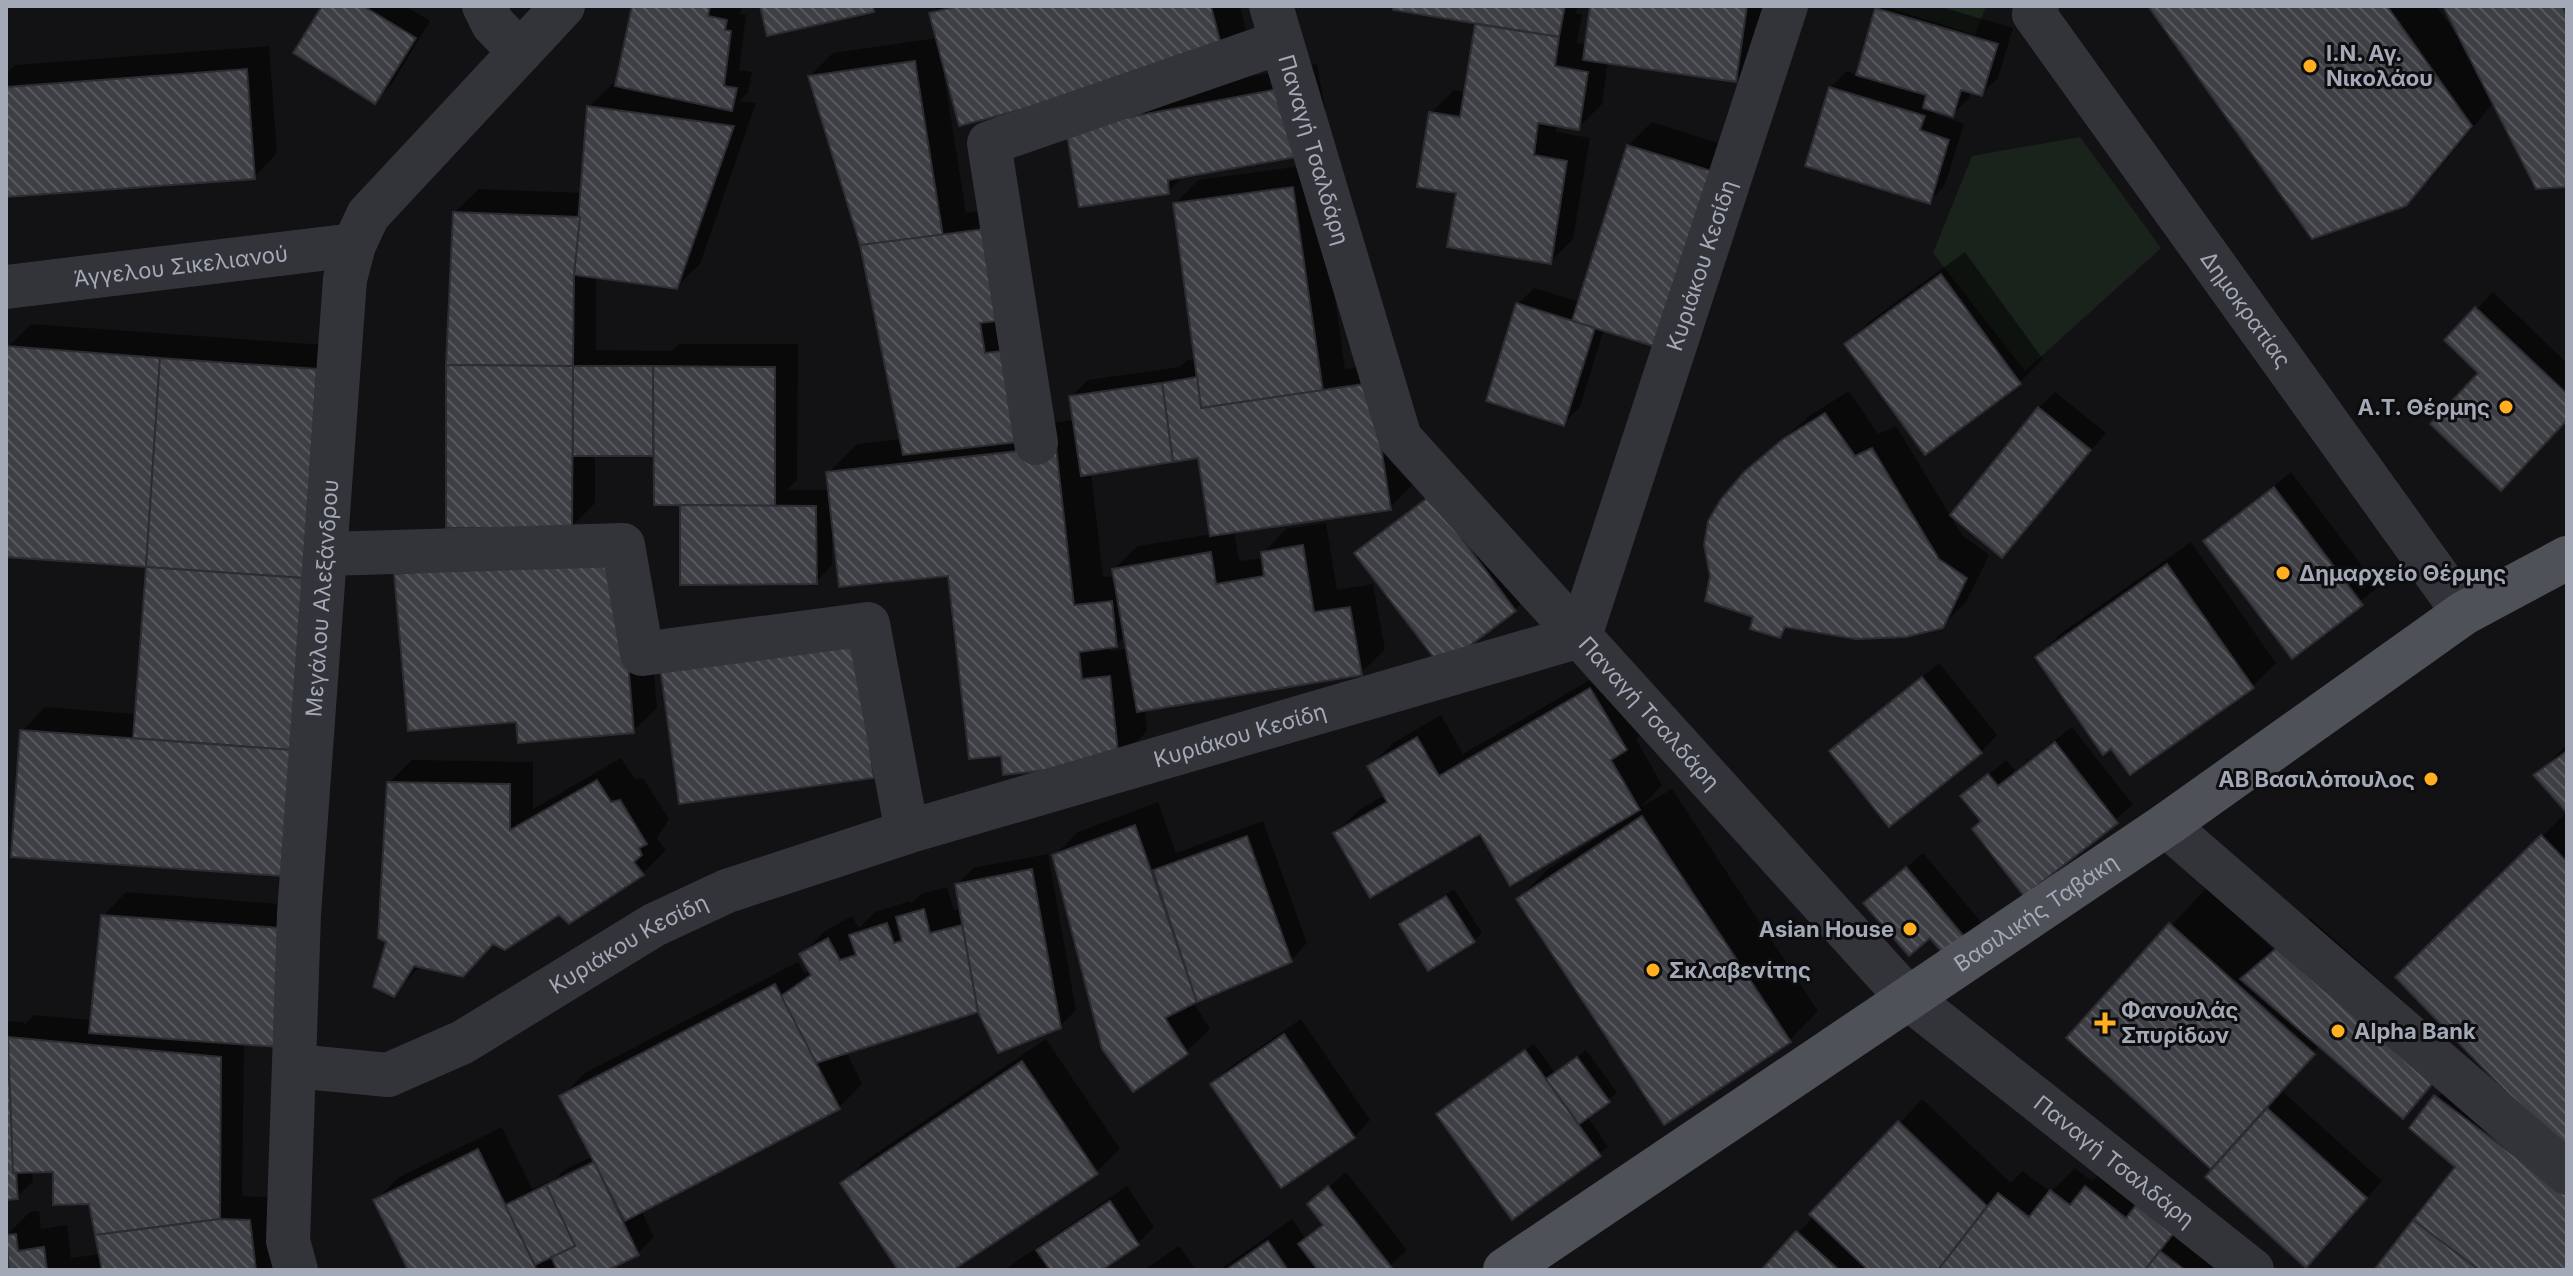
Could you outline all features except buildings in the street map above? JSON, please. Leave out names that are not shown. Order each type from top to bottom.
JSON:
[{"type":"main road","name":"Βασιλικής Ταβάκη","points":[[1505,1270],[2166,825],[2464,613],[2567,558]]},
{"type":"street","points":[[484,6],[493,24],[520,52]]},
{"type":"street","name":"Μεγάλου Αλεξάνδρου","points":[[296,1270],[288,1241],[299,914],[345,279],[354,245],[368,215],[563,6]]},
{"type":"street","name":"Κυριάκου Κεσίδη","points":[[295,1066],[388,1075],[463,1042],[654,925],[711,898],[907,832],[1580,636],[1786,6]]},
{"type":"street","name":"Δημοκρατίας","points":[[2037,6],[2034,14],[2043,27],[2464,613]]},
{"type":"street","points":[[1036,443],[989,143],[1276,24]]},
{"type":"street","name":"Παναγή Τσαλδάρη","points":[[1276,24],[1400,438],[1907,997],[2252,1270]]},
{"type":"street","name":"Άγγελου Σικελιανού","points":[[6,287],[354,245]]},
{"type":"street","points":[[327,554],[623,545],[642,654],[868,624],[907,832]]},
{"type":"street","points":[[2166,825],[2567,1173]]},
{"type":"shaded area","points":[[1883,6],[1986,6],[1975,35]]},
{"type":"shaded area","points":[[2080,137],[2161,248],[2025,371],[1933,253],[1972,156]]},
{"type":"place","name":"Ι.Ν. Αγ. Νικολάου","points":[[2310,66]]},
{"type":"place","name":"Α.Τ. Θέρμης","points":[[2506,407]]},
{"type":"place","name":"Δημαρχείο Θέρμης","points":[[2283,573]]},
{"type":"place","name":"ΑΒ Βασιλόπουλος","points":[[2431,779]]},
{"type":"place","name":"Asian House","points":[[1910,929]]},
{"type":"place","name":"Σκλαβενίτης","points":[[1653,970]]},
{"type":"place","name":"Φανουλάς Σπυρίδων","points":[[2105,1023]]},
{"type":"place","name":"Alpha Bank","points":[[2338,1031]]}]
